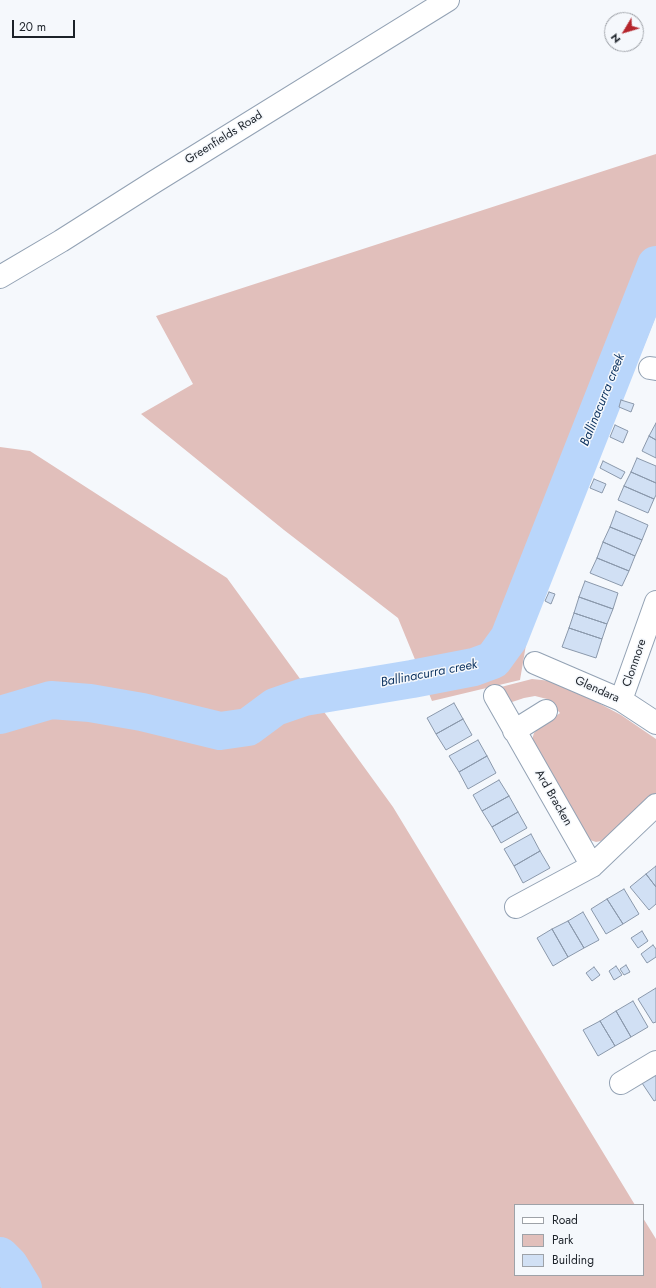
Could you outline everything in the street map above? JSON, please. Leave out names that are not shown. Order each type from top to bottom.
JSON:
[{"type":"street","name":"Greenfields Road","points":[[0,277],[60,242],[448,0]]},
{"type":"street","name":"Clonmore","points":[[621,700],[656,602]]},
{"type":"street","name":"Glendara","points":[[535,663],[621,700],[656,723]]},
{"type":"street","name":"Ard Bracken","points":[[495,696],[592,866]]},
{"type":"street","points":[[514,731],[546,711]]},
{"type":"street","points":[[516,907],[592,866],[656,805]]},
{"type":"street","points":[[621,1083],[656,1062]]},
{"type":"green space","points":[[656,154],[656,316],[528,633],[520,680],[432,701],[398,618],[284,530],[141,414],[193,384],[156,316]]},
{"type":"green space","points":[[0,447],[30,451],[227,578],[393,807],[634,1204],[514,1204],[514,1276],[644,1276],[644,1220],[656,1239],[656,1288],[0,1288]]},
{"type":"green space","points":[[532,679],[551,681],[589,698],[621,715],[656,739],[656,793],[601,841],[596,842],[585,836],[531,743],[534,733],[560,713],[547,699],[535,696],[509,703],[497,688]]},
{"type":"building","points":[[621,400],[634,404],[631,412],[619,407]]},
{"type":"building","points":[[656,423],[656,440],[649,436]]},
{"type":"building","points":[[615,425],[628,431],[623,443],[610,437]]},
{"type":"building","points":[[649,436],[656,440],[656,458],[642,451]]},
{"type":"building","points":[[637,458],[656,466],[656,483],[631,472]]},
{"type":"building","points":[[603,461],[625,472],[621,479],[600,468]]},
{"type":"building","points":[[631,472],[656,483],[656,495],[654,499],[624,486]]},
{"type":"building","points":[[594,479],[606,484],[602,493],[590,488]]},
{"type":"building","points":[[624,486],[654,499],[648,513],[618,500]]},
{"type":"building","points":[[616,511],[648,525],[642,540],[610,527]]},
{"type":"building","points":[[610,527],[642,540],[635,556],[603,542]]},
{"type":"building","points":[[603,542],[635,556],[629,571],[597,558]]},
{"type":"building","points":[[597,558],[629,571],[622,586],[590,573]]},
{"type":"building","points":[[585,581],[618,593],[613,609],[579,597]]},
{"type":"building","points":[[549,592],[555,594],[551,604],[545,601]]},
{"type":"building","points":[[579,597],[613,609],[607,624],[574,613]]},
{"type":"building","points":[[574,613],[607,624],[602,639],[569,628]]},
{"type":"building","points":[[569,628],[602,639],[596,658],[562,647]]},
{"type":"building","points":[[454,703],[463,719],[436,734],[427,718]]},
{"type":"building","points":[[463,719],[472,735],[446,750],[436,734]]},
{"type":"building","points":[[478,740],[487,756],[459,772],[449,756]]},
{"type":"building","points":[[487,756],[496,773],[468,789],[459,772]]},
{"type":"building","points":[[499,780],[509,796],[482,811],[473,795]]},
{"type":"building","points":[[509,796],[518,812],[492,827],[482,811]]},
{"type":"building","points":[[518,812],[527,828],[501,843],[492,827]]},
{"type":"building","points":[[531,834],[540,851],[514,866],[504,849]]},
{"type":"building","points":[[540,851],[550,868],[523,883],[514,866]]},
{"type":"building","points":[[656,866],[656,887],[646,874]]},
{"type":"building","points":[[646,874],[656,887],[656,904],[649,910],[630,887]]},
{"type":"building","points":[[624,889],[639,914],[623,924],[607,899]]},
{"type":"building","points":[[607,899],[623,924],[606,934],[591,909]]},
{"type":"building","points":[[583,912],[599,940],[584,948],[568,921]]},
{"type":"building","points":[[568,921],[584,948],[568,957],[552,929]]},
{"type":"building","points":[[552,929],[568,957],[553,966],[537,938]]},
{"type":"building","points":[[642,931],[648,941],[638,948],[631,938]]},
{"type":"building","points":[[653,945],[656,949],[656,957],[647,963],[641,954]]},
{"type":"building","points":[[626,965],[630,972],[624,975],[620,969]]},
{"type":"building","points":[[616,966],[622,975],[614,980],[609,971]]},
{"type":"building","points":[[594,967],[600,975],[592,981],[586,973]]},
{"type":"building","points":[[656,988],[656,1022],[653,1023],[638,999]]},
{"type":"building","points":[[633,1001],[648,1027],[631,1037],[616,1011]]},
{"type":"building","points":[[616,1011],[631,1037],[615,1046],[600,1021]]},
{"type":"building","points":[[600,1021],[615,1046],[598,1056],[583,1030]]},
{"type":"building","points":[[656,1073],[656,1100],[654,1101],[642,1083]]},
{"type":"waterway","name":"Ballinacurra creek","points":[[0,715],[51,700],[90,703],[142,712],[220,731],[248,727],[275,707],[304,697],[474,667],[493,660],[509,638],[656,265]]},
{"type":"waterway","name":"Ballinacurra creek","points":[[0,1256],[9,1265],[23,1288]]}]
